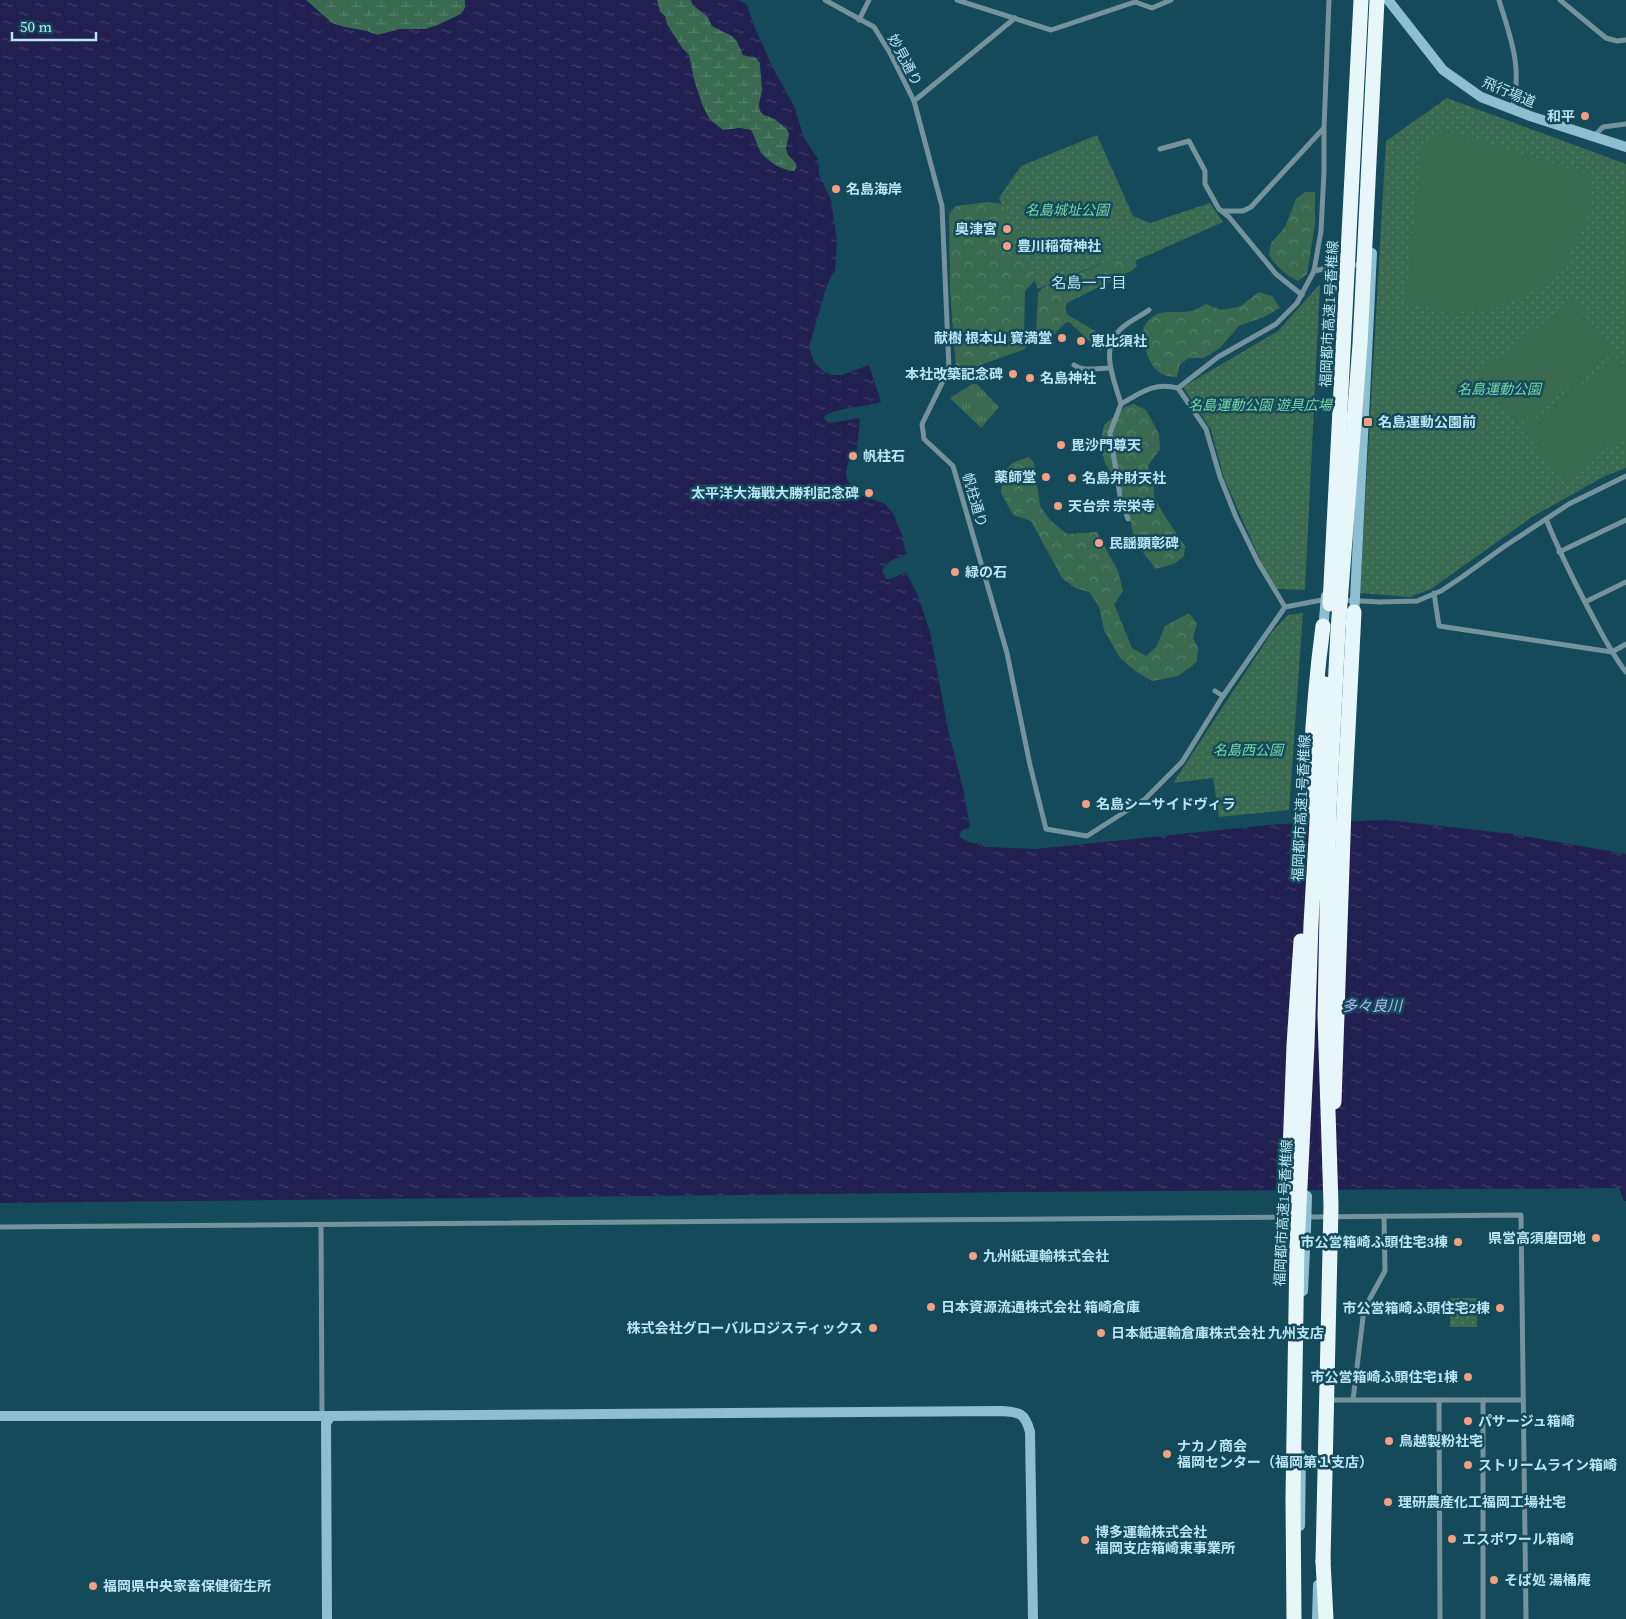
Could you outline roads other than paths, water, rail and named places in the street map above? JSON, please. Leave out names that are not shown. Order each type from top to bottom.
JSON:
[{"type":"highway","name":"福岡都市高速1号香椎線","points":[[1294,1619],[1293,1498],[1297,1247],[1311,924],[1345,341],[1352,157],[1361,0]]},
{"type":"highway","name":"福岡都市高速1号香椎線","points":[[1322,1619],[1331,1205],[1326,1016],[1329,809],[1338,630],[1360,344],[1379,0]]},
{"type":"highway","points":[[1331,1205],[1339,807],[1355,606]]},
{"type":"highway","points":[[1297,1247],[1292,1223],[1289,1179],[1294,1045],[1315,807],[1312,729],[1323,626]]},
{"type":"highway","points":[[1323,1561],[1326,1619]]},
{"type":"street","name":"妙見通り","points":[[825,0],[874,27],[890,53],[914,101]]},
{"type":"street","points":[[859,20],[869,0]]},
{"type":"street","points":[[957,0],[1052,30],[1134,1],[1152,8],[1171,0]]},
{"type":"street","points":[[1178,388],[1218,357],[1276,324],[1297,303],[1314,271],[1321,231],[1329,0]]},
{"type":"street","points":[[1323,626],[1337,449],[1341,265],[1354,0]]},
{"type":"street","points":[[1355,606],[1371,265],[1379,0]]},
{"type":"street","name":"飛行場道","points":[[1388,0],[1443,70],[1481,97],[1626,147]]},
{"type":"street","points":[[1499,0],[1518,72],[1517,90],[1512,109]]},
{"type":"street","points":[[1560,0],[1606,38],[1618,41],[1626,40]]},
{"type":"street","points":[[914,101],[1014,18]]},
{"type":"street","name":"帆柱通り","points":[[914,101],[942,206],[949,369],[922,424],[924,439],[954,466],[1007,653],[1030,765],[1046,829],[1087,836],[1145,799],[1182,762],[1223,696]]},
{"type":"street","points":[[1594,136],[1603,127],[1626,124]]},
{"type":"street","points":[[1222,211],[1243,211],[1251,207],[1324,129]]},
{"type":"street","points":[[1160,149],[1189,141],[1206,171],[1205,184],[1222,211],[1276,274],[1302,295]]},
{"type":"street","points":[[1314,271],[1341,265],[1371,265]]},
{"type":"street","points":[[1128,520],[1120,496],[1110,433],[1121,404],[1110,368],[1110,344],[1124,326],[1149,310]]},
{"type":"street","points":[[1074,365],[1078,368],[1110,368]]},
{"type":"street","points":[[1121,404],[1155,386],[1178,388],[1206,429],[1220,478],[1236,517],[1258,562],[1285,607]]},
{"type":"street","points":[[1215,690],[1223,696],[1285,607],[1326,599],[1355,606],[1417,601],[1462,577],[1505,546],[1570,504],[1626,476]]},
{"type":"street","points":[[1546,519],[1559,552],[1585,602],[1612,652],[1626,672]]},
{"type":"street","points":[[1559,552],[1626,520]]},
{"type":"street","points":[[1585,602],[1626,582]]},
{"type":"street","points":[[1434,593],[1439,626],[1612,652],[1626,644]]},
{"type":"street","points":[[1299,1619],[1302,1315],[1306,1230],[1315,807]]},
{"type":"street","points":[[1317,1619],[1321,1400],[1339,807]]},
{"type":"street","points":[[0,1227],[321,1226],[1521,1215],[1526,1619]]},
{"type":"street","points":[[1353,1400],[1364,1309],[1385,1271],[1384,1216]]},
{"type":"street","points":[[321,1226],[326,1416],[327,1619]]},
{"type":"street","points":[[1321,1400],[1524,1400]]},
{"type":"street","points":[[1439,1400],[1440,1619]]},
{"type":"street","points":[[1483,1400],[1483,1619]]},
{"type":"street","points":[[0,1416],[1017,1412],[1027,1420],[1030,1432],[1032,1619]]},
{"type":"water","name":"多々良川","points":[[0,0],[306,0],[332,23],[377,35],[400,29],[426,29],[438,25],[461,14],[465,8],[465,0],[657,0],[660,12],[665,16],[667,24],[682,48],[689,55],[694,80],[703,107],[710,120],[723,130],[740,128],[751,130],[764,156],[781,168],[794,171],[797,167],[796,163],[788,155],[786,149],[789,134],[787,129],[760,111],[759,105],[762,90],[760,63],[756,58],[743,55],[737,41],[732,36],[712,26],[708,17],[693,5],[691,0],[739,0],[747,5],[754,26],[773,68],[794,106],[804,138],[818,159],[819,174],[831,200],[837,241],[835,270],[827,285],[809,347],[814,362],[823,371],[831,375],[842,375],[869,365],[881,402],[841,410],[824,417],[830,423],[860,418],[857,450],[848,463],[847,480],[860,495],[885,504],[893,513],[902,535],[906,554],[889,562],[882,571],[886,579],[906,572],[918,596],[930,632],[948,729],[964,793],[970,828],[962,830],[959,837],[971,843],[979,843],[988,847],[1035,849],[1280,824],[1388,820],[1512,834],[1626,854],[1626,1201],[1624,1201],[1619,1188],[1019,1192],[0,1203]]},
{"type":"place","name":"和平","points":[[1585,116]]},
{"type":"place","name":"名島海岸","points":[[836,189]]},
{"type":"place","name":"奥津宮","points":[[1007,229]]},
{"type":"place","name":"豊川稲荷神社","points":[[1007,246]]},
{"type":"place","name":"献樹 根本山 寳満堂","points":[[1062,338]]},
{"type":"place","name":"恵比須社","points":[[1081,341]]},
{"type":"place","name":"本社改築記念碑","points":[[1013,374]]},
{"type":"place","name":"名島神社","points":[[1030,378]]},
{"type":"place","name":"名島運動公園前","points":[[1368,422]]},
{"type":"place","name":"毘沙門尊天","points":[[1061,445]]},
{"type":"place","name":"帆柱石","points":[[853,456]]},
{"type":"place","name":"薬師堂","points":[[1046,477]]},
{"type":"place","name":"名島弁財天社","points":[[1072,478]]},
{"type":"place","name":"太平洋大海戦大勝利記念碑","points":[[869,493]]},
{"type":"place","name":"天台宗 宗栄寺","points":[[1058,506]]},
{"type":"place","name":"民謡顕彰碑","points":[[1099,543]]},
{"type":"place","name":"緑の石","points":[[955,572]]},
{"type":"place","name":"名島シーサイドヴィラ","points":[[1086,804]]},
{"type":"place","name":"県営高須磨団地","points":[[1596,1238]]},
{"type":"place","name":"市公営箱崎ふ頭住宅3棟","points":[[1458,1242]]},
{"type":"place","name":"九州紙運輸株式会社","points":[[973,1256]]},
{"type":"place","name":"日本資源流通株式会社 箱崎倉庫","points":[[931,1307]]},
{"type":"place","name":"市公営箱崎ふ頭住宅2棟","points":[[1500,1308]]},
{"type":"place","name":"株式会社グローバルロジスティックス","points":[[873,1328]]},
{"type":"place","name":"日本紙運輸倉庫株式会社 九州支店","points":[[1101,1333]]},
{"type":"place","name":"市公営箱崎ふ頭住宅1棟","points":[[1468,1377]]},
{"type":"place","name":"パサージュ箱崎","points":[[1468,1421]]},
{"type":"place","name":"鳥越製粉社宅","points":[[1389,1441]]},
{"type":"place","name":"ナカノ商会 福岡センター（福岡第１支店）","points":[[1167,1454]]},
{"type":"place","name":"ストリームライン箱崎","points":[[1468,1465]]},
{"type":"place","name":"理研農産化工福岡工場社宅","points":[[1388,1502]]},
{"type":"place","name":"エスポワール箱崎","points":[[1452,1539]]},
{"type":"place","name":"博多運輸株式会社 福岡支店箱崎東事業所","points":[[1085,1540]]},
{"type":"place","name":"そば処 湯桶庵","points":[[1494,1580]]},
{"type":"place","name":"福岡県中央家畜保健衛生所","points":[[93,1586]]},
{"type":"district","name":"名島一丁目","points":[[1089,282]]},
{"type":"park label","name":"名島城址公園","points":[[1067,210]]},
{"type":"park label","name":"名島運動公園","points":[[1499,389]]},
{"type":"park label","name":"名島運動公園 遊具広場","points":[[1260,405]]},
{"type":"park label","name":"名島西公園","points":[[1248,750]]}]
